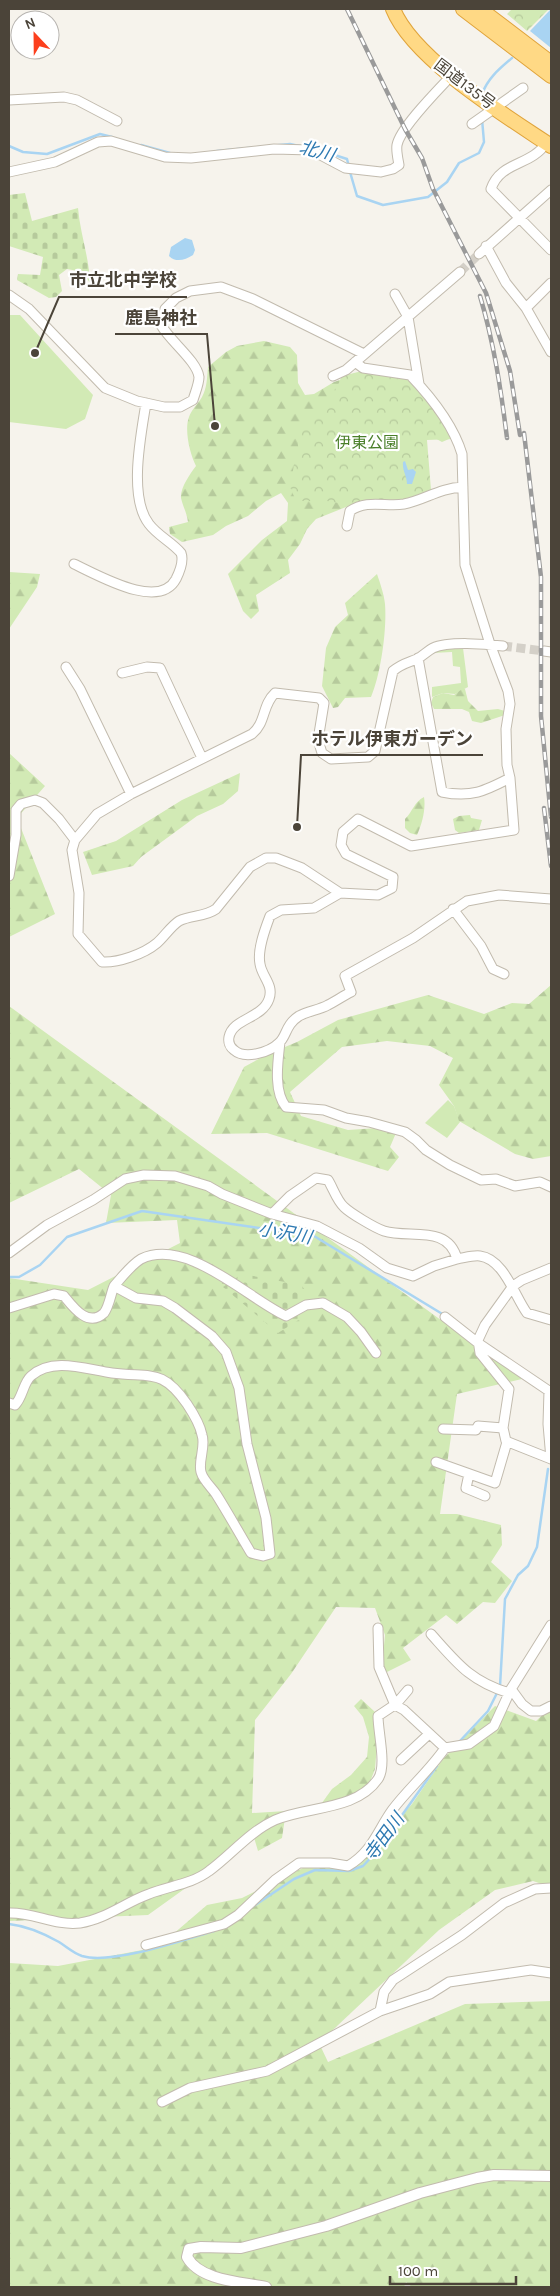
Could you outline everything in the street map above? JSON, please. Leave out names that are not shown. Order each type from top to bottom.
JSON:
[{"type":"highway","name":"国道135号","points":[[393,9],[409,33],[431,58],[451,76],[482,110],[549,144]]},
{"type":"highway","points":[[463,9],[551,76]]},
{"type":"highway","points":[[480,9],[551,63]]},
{"type":"street","points":[[9,172],[55,162],[98,142],[111,141],[165,157],[191,158],[274,149],[311,150],[345,168],[381,172],[393,169],[399,165],[396,146],[398,142],[414,118],[451,76]]},
{"type":"street","points":[[482,110],[523,88]]},
{"type":"street","points":[[9,100],[64,97],[77,100],[117,121]]},
{"type":"street","points":[[549,144],[534,156],[504,169],[494,180],[491,189],[518,219],[551,250]]},
{"type":"street","points":[[479,254],[551,190]]},
{"type":"street","points":[[486,246],[506,282],[526,308],[551,352]]},
{"type":"street","points":[[333,376],[346,370],[460,272]]},
{"type":"street","points":[[526,308],[551,283]]},
{"type":"street","points":[[9,295],[29,309],[105,388],[146,403],[164,407],[180,408],[193,400],[199,378],[195,365],[168,337],[161,324],[165,309],[176,298],[190,291],[221,287],[245,296],[364,354]]},
{"type":"street","points":[[394,294],[408,317],[420,384]]},
{"type":"street","points":[[355,362],[363,368],[410,375],[420,384],[450,425],[460,445],[462,454],[465,565],[490,644],[508,691],[510,704],[506,729],[507,765],[510,778],[514,830],[411,846],[358,819],[343,832],[341,845],[346,854],[393,877],[392,888],[378,895],[340,893],[294,864],[276,858],[266,858],[250,867],[224,901],[209,914],[179,921],[155,945],[135,954],[112,962],[102,962],[78,934],[79,893],[72,850],[75,840],[96,814],[130,794],[259,728],[267,700],[275,693],[319,698],[324,703],[318,740],[322,753],[331,759],[368,757],[376,751],[393,671],[401,664],[418,658],[434,647],[468,643],[490,644],[503,646]]},
{"type":"street","points":[[74,564],[134,590],[156,594],[172,587],[179,574],[181,553],[149,524],[142,507],[137,465],[146,403]]},
{"type":"street","points":[[347,526],[350,510],[360,506],[404,504],[447,488],[463,487]]},
{"type":"street","points":[[418,658],[442,792],[456,795],[485,792],[510,778]]},
{"type":"street","points":[[66,667],[80,689],[130,794]]},
{"type":"street","points":[[122,673],[146,667],[160,668],[202,758]]},
{"type":"street","points":[[9,876],[16,835],[16,810],[21,804],[35,800],[43,803],[75,840]]},
{"type":"street","points":[[280,1042],[264,1051],[250,1055],[238,1054],[232,1049],[228,1041],[233,1028],[260,1013],[270,998],[269,982],[259,963],[270,916],[280,910],[314,908],[340,893]]},
{"type":"street","points":[[551,899],[488,896],[467,901],[453,909],[414,938],[345,976],[351,992],[327,1006],[299,1016],[286,1028],[280,1042],[278,1068],[280,1096],[286,1107],[324,1110],[346,1118],[399,1130],[450,1165],[481,1180],[496,1179],[515,1186],[540,1182],[551,1187]]},
{"type":"street","points":[[453,909],[481,946],[493,970],[504,974]]},
{"type":"street","points":[[9,1253],[46,1225],[93,1200],[125,1179],[144,1175],[175,1176],[208,1186],[222,1194],[272,1214],[317,1226],[359,1248],[387,1268],[413,1276],[434,1266],[457,1259],[480,1256],[491,1260],[513,1286],[527,1313],[551,1320]]},
{"type":"street","points":[[272,1214],[290,1196],[316,1178],[328,1180],[344,1207],[384,1231],[431,1235],[447,1241],[457,1259]]},
{"type":"street","points":[[10,1306],[54,1294],[64,1296],[77,1312],[82,1315],[87,1317],[98,1316],[105,1312],[114,1286],[140,1260],[158,1254],[180,1257],[208,1267],[270,1308],[286,1316],[306,1305],[323,1303],[347,1317],[376,1353]]},
{"type":"street","points":[[445,1318],[479,1339],[549,1391],[551,1459],[507,1442],[504,1437],[503,1428],[509,1389],[480,1353],[479,1339],[513,1286],[522,1280],[551,1268]]},
{"type":"street","points":[[9,1403],[15,1405],[31,1376],[43,1369],[58,1366],[83,1367],[111,1373],[144,1375],[161,1378],[175,1386],[193,1413],[203,1436],[201,1473],[251,1553],[263,1556],[270,1554],[266,1518],[247,1444],[240,1388],[226,1352],[212,1336],[175,1308],[163,1301],[136,1298],[114,1286]]},
{"type":"street","points":[[443,1429],[476,1430],[478,1426],[503,1428]]},
{"type":"street","points":[[436,1462],[495,1483],[507,1442]]},
{"type":"street","points":[[469,1474],[466,1488],[485,1496]]},
{"type":"street","points":[[146,1945],[224,1924],[238,1915],[275,1880],[299,1863],[330,1863],[348,1866],[357,1861],[371,1848],[392,1810],[447,1747],[469,1744],[494,1726],[510,1691],[551,1625]]},
{"type":"street","points":[[378,1628],[379,1667],[396,1704],[447,1747]]},
{"type":"street","points":[[431,1634],[469,1675],[493,1688],[510,1691],[531,1712],[541,1711],[551,1706]]},
{"type":"street","points":[[9,1913],[60,1922],[80,1923],[115,1912],[148,1894],[191,1881],[208,1872],[248,1838],[275,1820],[319,1807],[341,1803],[369,1789],[379,1778],[383,1763],[378,1737],[378,1716],[396,1704],[408,1690]]},
{"type":"street","points":[[401,1760],[430,1734]]},
{"type":"street","points":[[380,2011],[384,1992],[393,1980],[462,1935],[504,1903],[535,1889],[551,1888]]},
{"type":"street","points":[[162,2102],[190,2088],[266,2071],[380,2011],[430,1994],[449,1982],[531,1970],[551,1973]]},
{"type":"street","points":[[266,2287],[217,2278],[192,2265],[187,2257],[189,2249],[201,2247],[241,2248],[326,2226],[420,2193],[477,2178],[494,2175],[551,2176]]},
{"type":"green space","points":[[512,9],[549,9],[527,31],[507,14]]},
{"type":"green space","points":[[25,193],[32,221],[78,208],[90,282],[78,271],[67,269],[59,275],[62,291],[56,297],[49,298],[17,280],[18,274],[40,275],[43,257],[9,246],[9,195]]},
{"type":"green space","points":[[9,315],[20,315],[93,395],[85,419],[66,429],[9,422]]},
{"type":"green space","points":[[264,341],[290,347],[297,355],[298,383],[305,395],[314,394],[334,382],[354,375],[449,439],[442,442],[431,436],[427,429],[364,502],[351,505],[316,519],[307,529],[300,544],[288,560],[290,573],[256,595],[259,611],[251,619],[243,611],[228,574],[262,540],[287,521],[288,503],[281,493],[266,501],[248,516],[226,526],[213,535],[182,542],[170,534],[169,527],[188,522],[181,494],[186,481],[196,466],[188,442],[187,428],[191,412],[204,394],[208,367],[226,352],[237,346]]},
{"type":"green space","name":"伊東公園","points":[[362,371],[394,374],[409,378],[426,397],[451,433],[454,439],[427,440],[431,490],[403,502],[361,501],[345,504],[327,501],[296,501],[290,487],[301,426],[337,387],[342,376]]},
{"type":"green space","points":[[9,572],[40,574],[37,587],[9,629]]},
{"type":"green space","points":[[377,574],[384,596],[385,626],[383,651],[375,687],[371,697],[345,698],[338,707],[333,708],[322,686],[326,648],[335,627],[348,615],[345,603]]},
{"type":"green space","points":[[463,648],[468,687],[455,694],[443,693],[432,697],[432,687],[461,683],[460,667],[453,666],[452,652],[432,653],[440,649]]},
{"type":"green space","points":[[465,689],[468,701],[478,711],[498,709],[505,711],[505,715],[481,723],[472,721],[469,712],[462,709],[434,709],[431,703],[433,697],[443,693],[454,695]]},
{"type":"green space","points":[[9,753],[45,786],[17,818],[55,914],[9,937]]},
{"type":"green space","points":[[240,773],[238,791],[223,804],[197,816],[141,857],[133,866],[92,875],[83,852],[116,841],[182,800]]},
{"type":"green space","points":[[424,797],[423,816],[417,835],[410,833],[405,828],[405,819],[418,801]]},
{"type":"green space","points":[[470,815],[471,818],[482,820],[479,830],[459,833],[455,830],[453,819],[459,816]]},
{"type":"green space","points":[[551,985],[551,1156],[533,1159],[515,1154],[459,1121],[454,1106],[439,1085],[453,1058],[430,1046],[387,1041],[342,1047],[290,1092],[301,1116],[348,1130],[377,1128],[396,1133],[390,1147],[399,1157],[388,1171],[267,1133],[211,1134],[244,1067],[338,1020],[428,995],[484,1014],[512,1003],[529,1004]]},
{"type":"green space","points":[[9,1006],[522,1379],[457,1394],[440,1514],[457,1514],[501,1525],[502,1545],[491,1562],[512,1581],[495,1603],[483,1602],[457,1624],[446,1615],[403,1648],[411,1660],[387,1672],[382,1666],[385,1635],[375,1608],[336,1607],[291,1674],[255,1720],[252,1813],[286,1811],[282,1838],[258,1851],[253,1834],[208,1872],[148,1915],[9,1921],[9,1278],[88,1290],[180,1243],[177,1220],[106,1223],[111,1195],[79,1169],[9,1203]]},
{"type":"green space","points":[[448,1100],[454,1106],[460,1122],[447,1138],[425,1123]]},
{"type":"green space","points":[[242,1274],[301,1285],[319,1307],[278,1333],[223,1287]]},
{"type":"green space","points":[[361,1699],[375,1712],[378,1733],[375,1769],[368,1787],[353,1800],[319,1807],[332,1789],[351,1775],[367,1757],[369,1737],[363,1717],[354,1706]]},
{"type":"green space","points":[[495,1706],[536,1721],[551,1707],[551,1887],[533,1881],[495,1890],[439,1930],[319,2043],[328,2062],[465,2004],[551,2001],[551,2287],[412,2287],[406,2282],[404,2287],[9,2287],[9,1963],[58,1966],[158,1947],[207,1905],[242,1898],[305,1867],[358,1864],[412,1804],[443,1759]]},
{"type":"water","points":[[551,9],[551,48],[530,31]]},
{"type":"water","points":[[185,238],[192,240],[195,250],[193,255],[181,260],[175,260],[169,256],[171,247]]},
{"type":"water","points":[[405,461],[408,470],[413,469],[416,472],[412,484],[407,484],[403,465]]},
{"type":"waterway","name":"北川","points":[[482,94],[491,78],[512,58]]},
{"type":"waterway","name":"北川","points":[[350,172],[357,196],[383,205],[428,197],[447,182],[459,163],[479,153],[484,142],[482,119]]},
{"type":"waterway","name":"北川","points":[[9,146],[23,152],[47,154],[100,134],[112,137]]},
{"type":"waterway","name":"北川","points":[[217,151],[290,144],[299,146]]},
{"type":"waterway","name":"北川","points":[[141,145],[170,153]]},
{"type":"waterway","name":"北川","points":[[319,150],[347,159],[349,167]]},
{"type":"waterway","name":"小沢川","points":[[9,1277],[19,1277],[40,1265],[67,1237],[142,1211],[314,1236],[444,1315]]},
{"type":"waterway","name":"寺田川","points":[[500,1686],[505,1599],[518,1575],[528,1566],[537,1547],[548,1469]]},
{"type":"waterway","name":"寺田川","points":[[459,1742],[488,1711],[498,1691]]},
{"type":"waterway","name":"寺田川","points":[[252,1907],[294,1879],[315,1870],[349,1871],[363,1866],[375,1853],[437,1766]]},
{"type":"waterway","name":"寺田川","points":[[9,1924],[35,1930],[79,1955],[95,1958],[148,1950],[214,1931]]},
{"type":"tunnel","points":[[460,272],[479,254]]},
{"type":"tunnel","points":[[503,646],[544,651]]},
{"type":"railway","points":[[347,9],[405,129],[422,158],[433,189],[486,293],[510,371],[520,435]]},
{"type":"railway","points":[[480,296],[496,367],[507,438]]},
{"type":"railway","points":[[524,433],[541,577],[541,716],[551,817]]},
{"type":"railway","points":[[544,808],[551,866]]},
{"type":"place","name":"市立北中学校","points":[[35,353]]},
{"type":"place","name":"鹿島神社","points":[[215,426]]},
{"type":"place","name":"ホテル伊東ガーデン","points":[[297,827]]}]
